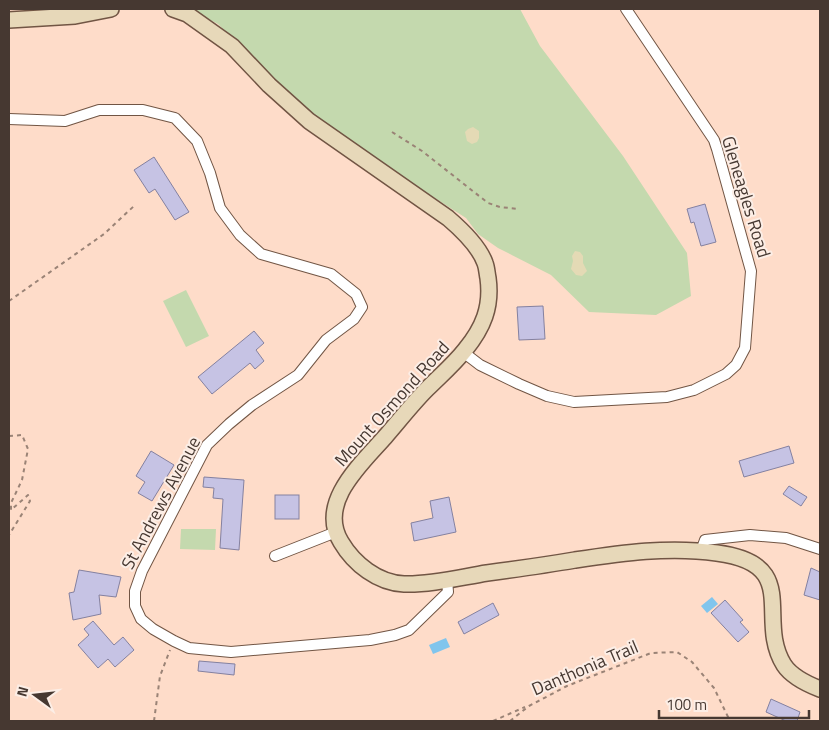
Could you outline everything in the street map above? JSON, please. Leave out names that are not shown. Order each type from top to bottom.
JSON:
[{"type":"street","points":[[9,20],[75,16],[110,9]]},
{"type":"street","name":"Mount Osmond Road","points":[[173,9],[187,14],[232,46],[269,85],[309,121],[448,218],[463,232],[485,263],[490,290],[489,305],[485,319],[464,352],[424,392],[352,475],[337,503],[334,518],[336,532]]},
{"type":"street","name":"Gleneagles Road","points":[[464,352],[480,364],[519,384],[547,396],[574,402],[638,399],[686,393],[726,374],[736,365],[743,354],[747,335],[751,271],[717,150],[708,132],[626,9]]},
{"type":"street","name":"St Andrews Avenue","points":[[9,119],[64,121],[99,110],[143,110],[175,118],[196,140],[210,173],[220,208],[240,235],[261,254],[331,274],[356,294],[362,307],[354,319],[326,340],[298,375],[252,405],[208,445],[150,555],[135,591],[135,606],[142,619],[153,630],[189,648],[231,652],[370,640],[395,636],[409,630],[448,592],[447,580]]},
{"type":"street","points":[[275,556],[336,532],[347,551],[362,567],[385,580],[404,584],[447,580],[602,556],[662,549],[716,552],[742,558],[764,573],[770,585],[777,648],[783,663],[800,680],[820,689]]},
{"type":"street","points":[[701,552],[705,540],[750,535],[786,538],[820,549]]},
{"type":"path","points":[[392,132],[422,151],[488,203],[500,207],[518,208]]},
{"type":"path","points":[[9,301],[104,234],[134,206]]},
{"type":"path","points":[[9,436],[22,435],[28,449],[22,480],[11,502],[11,510],[28,495],[30,501],[9,534]]},
{"type":"path","points":[[154,721],[160,676],[174,641]]},
{"type":"path","name":"Danthonia Trail","points":[[510,721],[529,706],[567,686],[651,653],[677,652],[692,662],[714,688],[730,721]]},
{"type":"path","points":[[493,721],[529,706]]},
{"type":"green space","points":[[189,9],[520,9],[540,46],[623,156],[687,253],[691,296],[656,315],[589,312],[551,275],[498,248],[478,234],[466,218],[347,142],[273,80],[218,24]]},
{"type":"green space","points":[[186,290],[209,336],[186,347],[163,301]]},
{"type":"green space","points":[[181,529],[216,529],[215,550],[180,549]]},
{"type":"sand","points":[[473,127],[479,131],[479,138],[477,142],[472,144],[467,141],[465,132]]},
{"type":"sand","points":[[575,251],[580,252],[583,256],[583,263],[587,271],[582,276],[576,275],[571,269],[572,256]]},
{"type":"water","points":[[712,597],[718,604],[707,613],[701,606]]},
{"type":"water","points":[[446,638],[450,647],[433,654],[429,645]]},
{"type":"building","points":[[154,157],[189,212],[175,220],[155,189],[149,193],[134,170]]},
{"type":"building","points":[[705,204],[716,242],[701,246],[694,222],[691,223],[687,209]]},
{"type":"building","points":[[543,306],[545,339],[519,340],[517,307]]},
{"type":"building","points":[[254,331],[264,343],[256,350],[264,361],[255,369],[250,363],[212,394],[198,377]]},
{"type":"building","points":[[789,446],[794,463],[744,477],[739,461]]},
{"type":"building","points":[[151,451],[174,465],[152,501],[138,493],[145,482],[136,476]]},
{"type":"building","points":[[204,477],[244,480],[239,550],[220,548],[223,499],[213,498],[214,488],[203,487]]},
{"type":"building","points":[[789,486],[807,497],[801,506],[783,494]]},
{"type":"building","points":[[275,495],[299,495],[299,519],[275,519]]},
{"type":"building","points":[[449,497],[456,532],[414,541],[411,523],[433,518],[430,501]]},
{"type":"building","points":[[811,568],[820,572],[820,600],[804,595]]},
{"type":"building","points":[[79,570],[121,577],[116,597],[99,595],[101,614],[73,620],[69,593],[74,592]]},
{"type":"building","points":[[725,600],[743,620],[740,622],[749,632],[738,642],[711,613]]},
{"type":"building","points":[[493,603],[499,615],[464,634],[458,622]]},
{"type":"building","points":[[93,621],[114,645],[123,637],[134,650],[115,667],[108,659],[98,668],[78,645],[89,635],[84,629]]},
{"type":"building","points":[[199,661],[235,664],[234,675],[198,671]]},
{"type":"building","points":[[771,699],[800,712],[797,721],[786,721],[766,712]]}]
